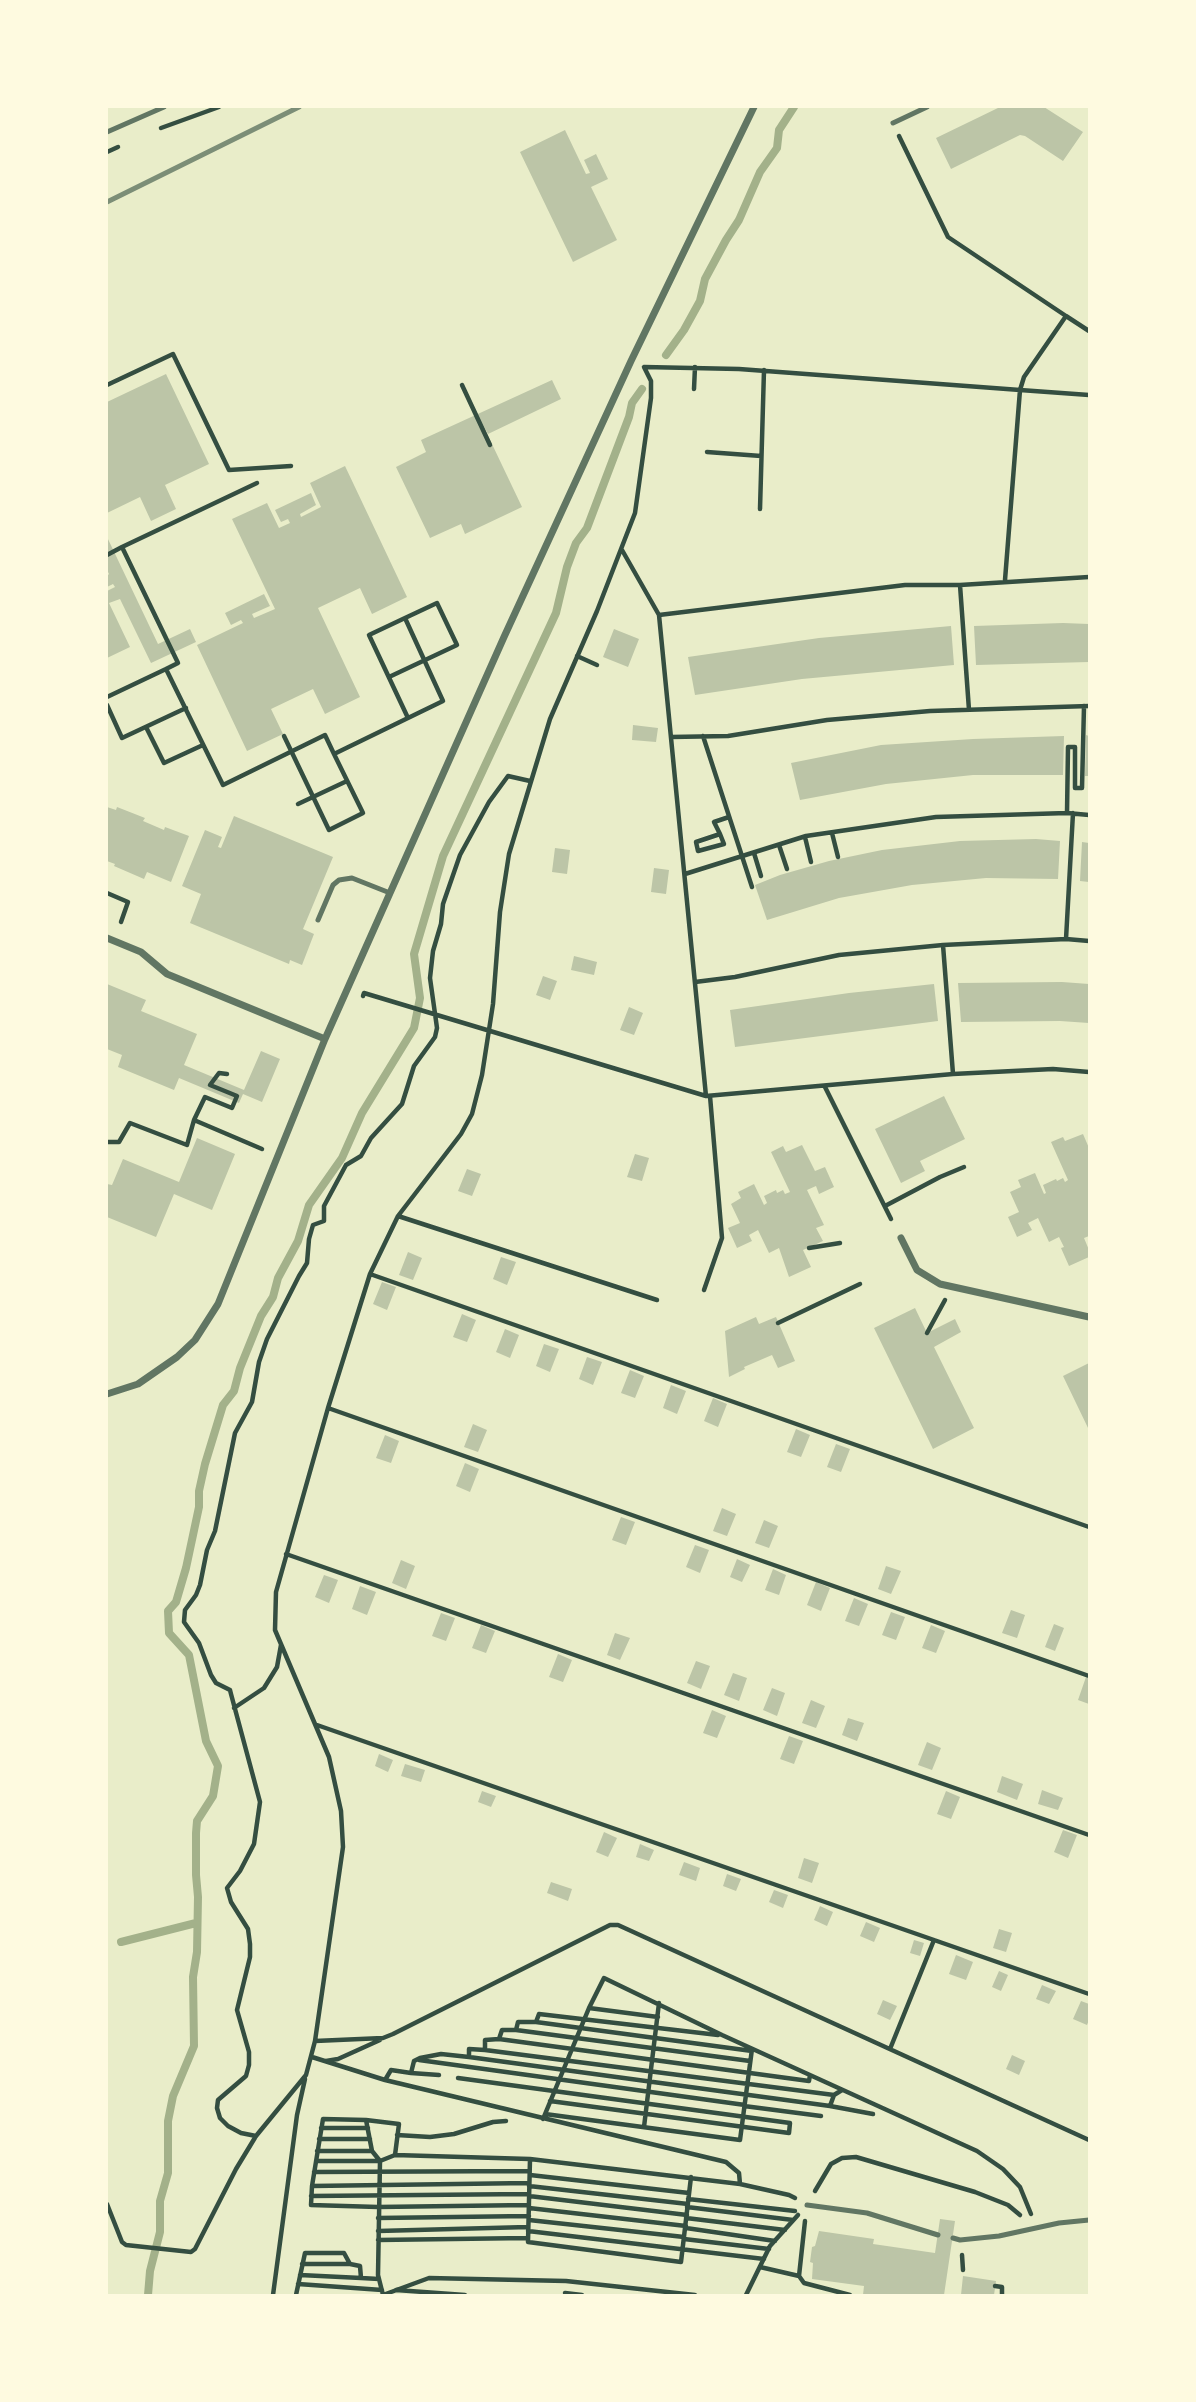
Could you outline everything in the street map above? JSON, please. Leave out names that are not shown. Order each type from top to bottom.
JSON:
[{"type":"street","points":[[107,1394],[138,1384],[159,1371],[195,1340],[218,1304],[325,1039],[504,637],[631,361],[754,107]]},
{"type":"street","points":[[107,938],[141,952],[167,974],[325,1039]]},
{"type":"street","points":[[901,1238],[917,1270],[940,1284],[1089,1317]]},
{"type":"lane","points":[[107,132],[164,107]]},
{"type":"lane","points":[[893,123],[927,107]]},
{"type":"lane","points":[[318,920],[333,885],[339,880],[352,878],[390,893]]},
{"type":"lane","points":[[807,2205],[867,2213],[938,2235]]},
{"type":"lane","points":[[953,2238],[960,2240],[999,2236],[1089,2220]]},
{"type":"path","points":[[152,132],[219,107]]},
{"type":"path","points":[[893,123],[948,237],[1089,331]]},
{"type":"path","points":[[1004,580],[1020,390],[1024,377],[1066,316]]},
{"type":"path","points":[[107,385],[173,354],[229,470],[291,466]]},
{"type":"path","points":[[273,2295],[298,2115],[315,2041],[343,1847],[341,1811],[329,1757],[275,1630],[276,1592],[328,1408],[370,1275],[398,1216],[461,1134],[472,1114],[489,1030],[505,875],[530,781],[550,719],[635,513],[651,398],[651,381],[644,367],[764,370],[1089,395]]},
{"type":"path","points":[[694,389],[695,367]]},
{"type":"path","points":[[760,509],[764,370]]},
{"type":"path","points":[[462,385],[490,445]]},
{"type":"path","points":[[707,452],[761,456]]},
{"type":"path","points":[[107,555],[257,482]]},
{"type":"path","points":[[107,697],[178,663],[122,547]]},
{"type":"path","points":[[621,549],[659,615],[722,1238],[704,1290]]},
{"type":"path","points":[[659,615],[905,585],[960,585],[1004,580],[1089,577]]},
{"type":"path","points":[[960,585],[969,710]]},
{"type":"path","points":[[389,677],[457,645],[437,603],[369,635],[408,718]]},
{"type":"path","points":[[334,754],[443,701],[405,618]]},
{"type":"path","points":[[577,656],[597,665]]},
{"type":"path","points":[[166,669],[223,785],[291,751],[325,735],[363,813],[329,830],[313,797],[291,751],[284,736]]},
{"type":"path","points":[[107,705],[122,738],[186,709]]},
{"type":"path","points":[[671,737],[728,736],[827,720],[969,710],[1086,706],[1082,788],[1075,788],[1075,747],[1068,747],[1070,813],[1066,939]]},
{"type":"path","points":[[146,727],[164,764],[204,745]]},
{"type":"path","points":[[702,736],[752,887]]},
{"type":"path","points":[[256,2136],[241,2133],[228,2126],[220,2118],[217,2108],[218,2100],[246,2076],[249,2065],[249,2052],[237,2010],[250,1957],[250,1944],[248,1929],[230,1902],[228,1888],[254,1844],[260,1802],[230,1690],[216,1683],[211,1675],[199,1643],[184,1622],[185,1610],[200,1585],[207,1550],[215,1531],[235,1433],[252,1402],[259,1362],[267,1339],[307,1263],[313,1225],[324,1221],[324,1206],[345,1165],[361,1156],[371,1138],[401,1104],[414,1066],[435,1037],[437,1028],[429,978],[443,904],[460,855],[489,802],[508,776],[530,781]]},
{"type":"path","points":[[298,804],[347,781]]},
{"type":"path","points":[[685,874],[804,837],[936,817],[1070,813],[1089,815]]},
{"type":"path","points":[[720,834],[696,842],[698,851],[724,844],[720,834],[714,822],[729,817]]},
{"type":"path","points":[[832,833],[838,857]]},
{"type":"path","points":[[804,837],[811,862]]},
{"type":"path","points":[[779,845],[786,869]]},
{"type":"path","points":[[754,853],[761,877]]},
{"type":"path","points":[[107,892],[128,902],[121,922]]},
{"type":"path","points":[[695,982],[735,977],[839,955],[943,945],[1066,939],[1089,941]]},
{"type":"path","points":[[943,945],[953,1074]]},
{"type":"path","points":[[374,997],[708,1096],[953,1074],[1053,1069],[1089,1072]]},
{"type":"path","points":[[107,1142],[120,1142],[130,1123],[187,1144],[205,1097],[232,1108],[237,1096],[210,1086],[219,1073],[227,1074]]},
{"type":"path","points":[[825,1087],[891,1219]]},
{"type":"path","points":[[194,1121],[262,1149]]},
{"type":"path","points":[[885,1206],[964,1167]]},
{"type":"path","points":[[398,1216],[657,1300]]},
{"type":"path","points":[[809,1248],[840,1243]]},
{"type":"path","points":[[370,1275],[1089,1527]]},
{"type":"path","points":[[778,1323],[860,1284]]},
{"type":"path","points":[[927,1333],[948,1297]]},
{"type":"path","points":[[328,1408],[1089,1676]]},
{"type":"path","points":[[286,1554],[1089,1835]]},
{"type":"path","points":[[234,1708],[264,1688],[276,1667],[281,1644]]},
{"type":"path","points":[[316,1725],[1089,1994]]},
{"type":"path","points":[[323,2062],[338,2059],[610,1925],[618,1925],[1089,2140]]},
{"type":"path","points":[[890,2049],[934,1940]]},
{"type":"path","points":[[544,2117],[604,1978],[752,2050],[989,2158],[1020,2187],[1037,2228]]},
{"type":"path","points":[[644,2127],[659,2003]]},
{"type":"path","points":[[589,2008],[658,2017]]},
{"type":"path","points":[[536,2022],[539,2014],[722,2035]]},
{"type":"path","points":[[516,2030],[518,2022],[536,2022],[752,2050]]},
{"type":"path","points":[[499,2039],[502,2030],[516,2030],[750,2061]]},
{"type":"path","points":[[315,2041],[383,2038]]},
{"type":"path","points":[[485,2050],[485,2040],[499,2039],[809,2081],[810,2076]]},
{"type":"path","points":[[469,2057],[470,2049],[485,2050],[834,2095]]},
{"type":"path","points":[[544,2117],[740,2140],[752,2050]]},
{"type":"path","points":[[411,2073],[414,2061],[441,2054],[746,2094],[873,2114]]},
{"type":"path","points":[[312,2057],[385,2080],[726,2162],[739,2173],[740,2184]]},
{"type":"path","points":[[418,2059],[422,2062],[821,2116]]},
{"type":"path","points":[[385,2080],[391,2070],[439,2075]]},
{"type":"path","points":[[107,2204],[122,2242],[188,2252],[195,2249],[256,2136],[306,2075]]},
{"type":"path","points":[[458,2078],[790,2123],[789,2133],[550,2101]]},
{"type":"path","points":[[830,2106],[834,2095],[842,2090]]},
{"type":"path","points":[[395,2155],[398,2124],[323,2119],[311,2205],[529,2206],[775,2241]]},
{"type":"path","points":[[366,2120],[372,2151],[380,2161],[378,2241],[379,2279],[383,2295],[429,2278],[566,2281],[695,2295]]},
{"type":"path","points":[[397,2135],[430,2137],[454,2134],[493,2122],[506,2121]]},
{"type":"path","points":[[321,2128],[368,2128]]},
{"type":"path","points":[[319,2139],[370,2139]]},
{"type":"path","points":[[317,2151],[372,2151]]},
{"type":"path","points":[[316,2161],[380,2161],[395,2155],[530,2159],[691,2177],[789,2195],[807,2205],[799,2276]]},
{"type":"path","points":[[530,2159],[528,2242],[681,2262],[691,2177]]},
{"type":"path","points":[[314,2172],[529,2173],[793,2220]]},
{"type":"path","points":[[312,2186],[529,2185],[801,2211]]},
{"type":"path","points":[[311,2196],[529,2195],[785,2230]]},
{"type":"path","points":[[378,2218],[528,2218],[769,2249]]},
{"type":"path","points":[[378,2231],[528,2229],[764,2259]]},
{"type":"path","points":[[378,2241],[528,2238]]},
{"type":"path","points":[[296,2295],[305,2253],[344,2253],[350,2264]]},
{"type":"path","points":[[302,2264],[360,2266],[361,2278]]},
{"type":"path","points":[[760,2267],[799,2276],[804,2283],[850,2295]]},
{"type":"path","points":[[300,2275],[379,2279]]},
{"type":"path","points":[[566,2281],[565,2294],[582,2295]]},
{"type":"path","points":[[298,2284],[382,2290]]},
{"type":"path","points":[[995,2286],[1002,2287],[1002,2295]]},
{"type":"path","points":[[395,2290],[465,2295]]},
{"type":"building","points":[[1000,107],[1044,107],[1083,132],[1063,161],[1020,135],[951,169],[936,138]]},
{"type":"building","points":[[565,130],[586,174],[590,173],[584,160],[596,154],[608,179],[591,187],[617,240],[573,262],[520,152]]},
{"type":"building","points":[[166,374],[209,464],[165,485],[176,509],[151,521],[140,497],[107,513],[107,402]]},
{"type":"building","points":[[552,380],[561,399],[488,434],[481,421],[522,507],[465,534],[461,524],[430,538],[396,467],[426,452],[421,440]]},
{"type":"building","points":[[345,466],[407,597],[372,614],[360,588],[318,608],[360,697],[325,714],[313,689],[271,709],[283,734],[247,751],[197,645],[243,623],[241,620],[231,625],[225,613],[264,594],[270,606],[252,614],[254,618],[275,609],[232,519],[267,503],[279,528],[290,523],[288,519],[281,522],[275,510],[311,493],[316,505],[300,514],[301,517],[321,507],[310,483]]},
{"type":"building","points":[[107,537],[158,644],[190,629],[196,642],[151,663],[120,599],[109,603],[130,647],[107,658],[107,591],[115,587],[113,584],[107,587]]},
{"type":"building","points":[[1089,624],[1089,662],[976,665],[974,626]]},
{"type":"building","points":[[951,626],[954,665],[802,679],[695,695],[688,657],[819,638]]},
{"type":"building","points":[[614,629],[639,639],[628,667],[603,657]]},
{"type":"building","points":[[633,725],[658,728],[656,742],[632,740]]},
{"type":"building","points":[[1086,735],[1089,736],[1089,776],[1085,776]]},
{"type":"building","points":[[1064,736],[1063,775],[973,775],[886,784],[800,800],[791,763],[881,745]]},
{"type":"building","points":[[107,807],[116,810],[117,807],[145,818],[143,821],[164,830],[165,827],[189,836],[171,882],[147,872],[144,879],[107,861]]},
{"type":"building","points":[[234,816],[333,857],[303,929],[314,934],[302,965],[290,960],[289,964],[190,923],[201,894],[182,886],[205,830],[222,837],[218,847],[221,848]]},
{"type":"building","points":[[960,841],[1060,841],[1058,879],[986,878],[912,885],[839,898],[767,920],[755,885],[829,861],[882,850]]},
{"type":"building","points":[[1082,842],[1089,843],[1089,882],[1080,881]]},
{"type":"building","points":[[555,848],[570,850],[567,874],[552,872]]},
{"type":"building","points":[[654,868],[669,870],[666,894],[651,892]]},
{"type":"building","points":[[574,956],[597,962],[594,975],[571,970]]},
{"type":"building","points":[[543,976],[557,981],[550,1000],[536,995]]},
{"type":"building","points":[[958,983],[1089,984],[1089,1023],[961,1022]]},
{"type":"building","points":[[107,984],[146,1000],[141,1011],[197,1034],[184,1065],[244,1090],[261,1051],[280,1059],[262,1102],[243,1094],[239,1103],[179,1078],[174,1090],[118,1067],[122,1055],[107,1049]]},
{"type":"building","points":[[934,984],[938,1021],[735,1047],[730,1010]]},
{"type":"building","points":[[629,1007],[643,1013],[634,1035],[620,1030]]},
{"type":"building","points":[[944,1096],[965,1139],[920,1161],[925,1171],[901,1183],[875,1129]]},
{"type":"building","points":[[1083,1134],[1089,1148],[1089,1236],[1084,1238],[1089,1257],[1069,1266],[1059,1237],[1049,1242],[1038,1218],[1028,1223],[1032,1230],[1017,1237],[1008,1217],[1019,1212],[1010,1192],[1021,1187],[1018,1180],[1035,1173],[1044,1194],[1043,1185],[1056,1179],[1057,1181],[1063,1178],[1065,1182],[1068,1180],[1051,1142],[1063,1137],[1065,1141]]},
{"type":"building","points":[[197,1138],[235,1154],[212,1210],[174,1194],[156,1237],[107,1217],[107,1184],[112,1185],[123,1159],[179,1182]]},
{"type":"building","points":[[802,1145],[815,1171],[825,1167],[834,1187],[819,1194],[816,1186],[807,1190],[824,1225],[816,1228],[823,1241],[803,1250],[811,1267],[789,1277],[779,1248],[769,1253],[758,1230],[749,1235],[752,1241],[737,1248],[728,1228],[740,1223],[731,1204],[741,1198],[738,1192],[754,1184],[764,1205],[767,1203],[764,1196],[776,1190],[777,1193],[783,1190],[785,1194],[790,1192],[771,1152],[783,1146],[786,1152]]},
{"type":"building","points":[[635,1154],[649,1158],[642,1181],[627,1177]]},
{"type":"building","points":[[467,1169],[481,1174],[472,1196],[458,1191]]},
{"type":"building","points":[[408,1252],[422,1258],[413,1280],[399,1275]]},
{"type":"building","points":[[501,1257],[516,1262],[507,1285],[493,1279]]},
{"type":"building","points":[[382,1282],[396,1287],[387,1310],[373,1304]]},
{"type":"building","points":[[915,1308],[927,1333],[955,1319],[961,1332],[934,1347],[974,1428],[933,1449],[874,1328]]},
{"type":"building","points":[[462,1314],[476,1320],[467,1342],[453,1337]]},
{"type":"building","points":[[756,1317],[759,1324],[776,1317],[795,1361],[778,1368],[772,1355],[729,1377],[725,1331]]},
{"type":"building","points":[[505,1329],[519,1335],[510,1358],[496,1352]]},
{"type":"building","points":[[544,1344],[559,1349],[550,1372],[536,1366]]},
{"type":"building","points":[[587,1357],[602,1362],[593,1385],[579,1379]]},
{"type":"building","points":[[1089,1363],[1089,1430],[1063,1376]]},
{"type":"building","points":[[630,1370],[644,1376],[635,1398],[621,1393]]},
{"type":"building","points":[[671,1385],[686,1391],[677,1414],[663,1408]]},
{"type":"building","points":[[713,1398],[727,1404],[718,1427],[704,1421]]},
{"type":"building","points":[[473,1424],[487,1430],[478,1452],[464,1447]]},
{"type":"building","points":[[796,1429],[810,1435],[801,1457],[787,1452]]},
{"type":"building","points":[[385,1435],[399,1441],[391,1463],[376,1458]]},
{"type":"building","points":[[836,1444],[850,1449],[841,1472],[827,1467]]},
{"type":"building","points":[[465,1463],[479,1469],[470,1492],[456,1486]]},
{"type":"building","points":[[722,1508],[736,1514],[727,1536],[713,1531]]},
{"type":"building","points":[[621,1517],[635,1522],[626,1545],[612,1540]]},
{"type":"building","points":[[764,1520],[778,1526],[769,1548],[755,1543]]},
{"type":"building","points":[[695,1545],[709,1550],[700,1573],[686,1567]]},
{"type":"building","points":[[737,1559],[750,1565],[742,1582],[730,1577]]},
{"type":"building","points":[[401,1560],[415,1566],[406,1589],[392,1583]]},
{"type":"building","points":[[886,1566],[901,1571],[891,1594],[878,1589]]},
{"type":"building","points":[[773,1569],[786,1575],[779,1595],[765,1590]]},
{"type":"building","points":[[324,1575],[338,1580],[329,1603],[315,1597]]},
{"type":"building","points":[[816,1582],[830,1588],[821,1611],[807,1605]]},
{"type":"building","points":[[360,1586],[376,1592],[367,1615],[352,1609]]},
{"type":"building","points":[[854,1598],[868,1604],[859,1626],[845,1621]]},
{"type":"building","points":[[1011,1610],[1025,1615],[1017,1638],[1002,1633]]},
{"type":"building","points":[[891,1612],[905,1617],[896,1640],[882,1635]]},
{"type":"building","points":[[441,1613],[455,1618],[446,1641],[432,1636]]},
{"type":"building","points":[[1054,1624],[1064,1628],[1055,1651],[1045,1647]]},
{"type":"building","points":[[481,1625],[495,1631],[486,1653],[472,1648]]},
{"type":"building","points":[[931,1625],[945,1631],[936,1653],[922,1648]]},
{"type":"building","points":[[615,1633],[630,1638],[620,1660],[607,1655]]},
{"type":"building","points":[[558,1654],[572,1660],[563,1682],[549,1677]]},
{"type":"building","points":[[696,1661],[710,1666],[701,1689],[687,1683]]},
{"type":"building","points":[[733,1673],[747,1678],[739,1701],[724,1695]]},
{"type":"building","points":[[1086,1677],[1089,1678],[1089,1704],[1078,1700]]},
{"type":"building","points":[[772,1688],[785,1693],[777,1716],[763,1710]]},
{"type":"building","points":[[811,1700],[825,1706],[816,1728],[802,1723]]},
{"type":"building","points":[[712,1710],[726,1716],[717,1738],[703,1733]]},
{"type":"building","points":[[848,1718],[864,1723],[857,1741],[842,1735]]},
{"type":"building","points":[[789,1736],[803,1741],[794,1764],[780,1759]]},
{"type":"building","points":[[927,1742],[941,1748],[932,1770],[918,1765]]},
{"type":"building","points":[[379,1754],[393,1760],[388,1772],[375,1766]]},
{"type":"building","points":[[405,1764],[425,1770],[421,1782],[401,1776]]},
{"type":"building","points":[[1002,1776],[1023,1784],[1017,1800],[997,1792]]},
{"type":"building","points":[[1042,1790],[1063,1798],[1058,1810],[1038,1804]]},
{"type":"building","points":[[482,1791],[496,1796],[491,1807],[478,1802]]},
{"type":"building","points":[[946,1791],[960,1797],[951,1819],[937,1814]]},
{"type":"building","points":[[1063,1830],[1077,1835],[1068,1858],[1054,1852]]},
{"type":"building","points":[[604,1832],[617,1838],[608,1857],[596,1852]]},
{"type":"building","points":[[640,1844],[654,1850],[649,1861],[636,1857]]},
{"type":"building","points":[[804,1858],[819,1863],[812,1883],[798,1878]]},
{"type":"building","points":[[684,1862],[700,1868],[696,1881],[679,1875]]},
{"type":"building","points":[[727,1874],[741,1879],[736,1891],[723,1886]]},
{"type":"building","points":[[551,1882],[572,1889],[568,1901],[547,1893]]},
{"type":"building","points":[[774,1890],[788,1895],[783,1908],[769,1902]]},
{"type":"building","points":[[820,1906],[833,1912],[827,1926],[814,1920]]},
{"type":"building","points":[[866,1922],[880,1928],[874,1942],[860,1936]]},
{"type":"building","points":[[999,1929],[1012,1933],[1006,1952],[993,1948]]},
{"type":"building","points":[[914,1940],[924,1943],[920,1956],[910,1953]]},
{"type":"building","points":[[956,1955],[973,1962],[966,1980],[949,1974]]},
{"type":"building","points":[[999,1971],[1008,1975],[1001,1991],[992,1987]]},
{"type":"building","points":[[1042,1985],[1056,1991],[1049,2004],[1036,1999]]},
{"type":"building","points":[[883,2000],[897,2006],[890,2020],[877,2014]]},
{"type":"building","points":[[1081,2001],[1089,2004],[1087,2025],[1073,2019]]},
{"type":"building","points":[[1012,2055],[1025,2061],[1019,2075],[1006,2069]]},
{"type":"building","points":[[940,2219],[955,2221],[944,2295],[863,2295],[864,2286],[812,2279],[812,2247],[815,2246],[819,2231],[874,2239],[873,2244],[935,2253]]},
{"type":"building","points":[[963,2276],[996,2281],[994,2295],[961,2295]]},
{"type":"waterway","points":[[666,355],[700,301],[705,279],[739,220],[760,172],[777,148],[779,130],[794,107]]},
{"type":"waterway","points":[[148,2295],[150,2271],[160,2232],[160,2201],[168,2173],[168,2121],[173,2096],[194,2046],[197,1821],[213,1796],[218,1766],[206,1741],[189,1655],[169,1633],[168,1611],[176,1602],[186,1568],[205,1464],[223,1405],[234,1391],[240,1368],[261,1316],[273,1297],[278,1278],[298,1241],[309,1205],[342,1158],[362,1113],[414,1028],[420,998],[414,954],[443,856],[556,613],[576,543],[587,528],[632,403],[642,389]]},
{"type":"waterway","points":[[121,1942],[196,1923]]},
{"type":"railway","points":[[107,202],[299,107]]}]
